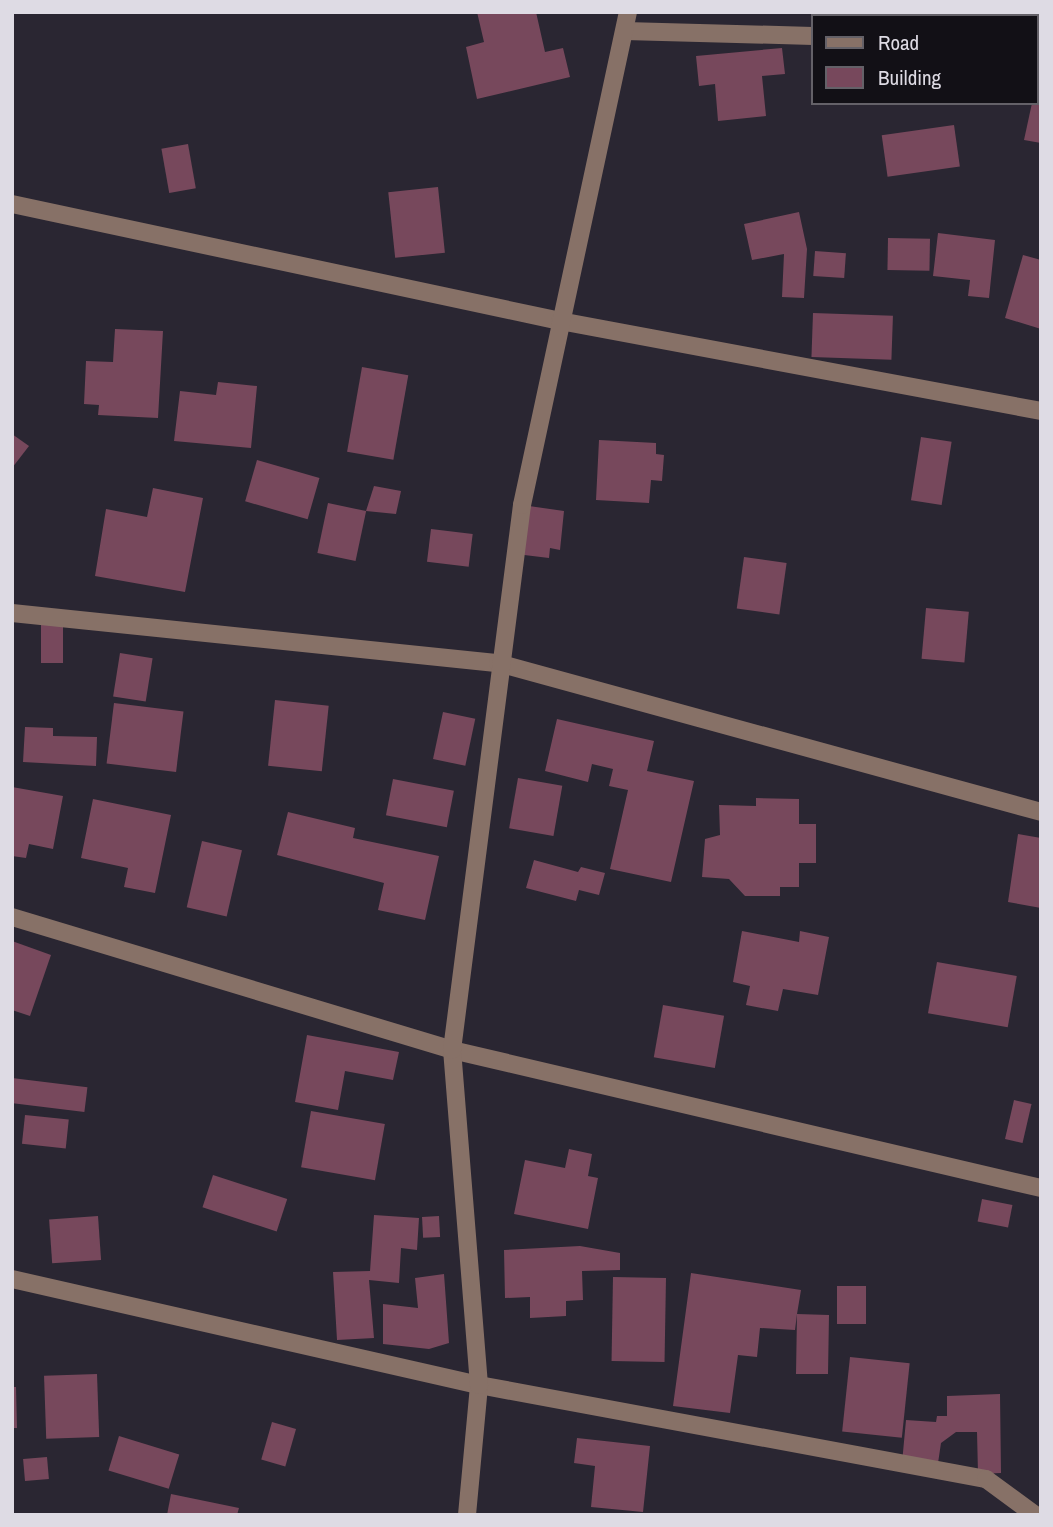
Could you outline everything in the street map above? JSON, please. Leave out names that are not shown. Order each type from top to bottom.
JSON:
[{"type":"street","points":[[467,1515],[479,1385],[452,1050],[498,663],[522,505],[628,12]]},
{"type":"street","points":[[625,31],[811,36]]},
{"type":"street","points":[[12,204],[560,321],[1041,411]]},
{"type":"street","points":[[12,613],[498,663],[1041,812]]},
{"type":"street","points":[[12,917],[452,1050],[1041,1188]]},
{"type":"street","points":[[12,1279],[479,1385],[986,1479],[1035,1515]]},
{"type":"building","points":[[477,12],[536,12],[545,52],[563,48],[570,77],[477,99],[466,47],[484,42]]},
{"type":"building","points":[[782,48],[785,74],[762,76],[766,116],[718,121],[715,84],[699,86],[696,56]]},
{"type":"building","points":[[1041,102],[1041,143],[1024,140],[1032,105],[1039,105]]},
{"type":"building","points":[[954,125],[960,167],[888,177],[882,135]]},
{"type":"building","points":[[188,144],[196,188],[169,193],[161,149]]},
{"type":"building","points":[[438,187],[445,253],[395,258],[388,192]]},
{"type":"building","points":[[799,212],[807,249],[804,298],[782,297],[784,254],[752,260],[744,224]]},
{"type":"building","points":[[938,233],[995,240],[989,298],[968,296],[970,280],[933,276]]},
{"type":"building","points":[[888,238],[930,239],[929,271],[887,270]]},
{"type":"building","points":[[815,251],[846,253],[844,278],[813,276]]},
{"type":"building","points":[[1023,255],[1041,260],[1041,329],[1005,318]]},
{"type":"building","points":[[813,313],[893,316],[891,360],[811,357]]},
{"type":"building","points":[[115,329],[163,331],[158,418],[98,415],[99,405],[84,404],[86,361],[113,362]]},
{"type":"building","points":[[362,367],[408,375],[393,460],[347,452]]},
{"type":"building","points":[[218,382],[257,386],[251,448],[174,441],[180,391],[216,395]]},
{"type":"building","points":[[12,434],[29,446],[12,468]]},
{"type":"building","points":[[921,437],[952,442],[942,505],[911,500]]},
{"type":"building","points":[[599,440],[656,443],[656,454],[664,455],[662,481],[651,480],[649,503],[596,500]]},
{"type":"building","points":[[257,460],[319,478],[308,519],[245,501]]},
{"type":"building","points":[[374,486],[401,491],[396,514],[366,511]]},
{"type":"building","points":[[153,488],[203,498],[185,592],[95,576],[106,509],[147,517]]},
{"type":"building","points":[[328,503],[366,511],[356,561],[317,553]]},
{"type":"building","points":[[522,505],[564,511],[560,550],[550,548],[549,558],[516,554]]},
{"type":"building","points":[[431,529],[473,534],[469,567],[427,562]]},
{"type":"building","points":[[744,557],[787,563],[779,614],[737,608]]},
{"type":"building","points":[[926,608],[969,612],[964,663],[922,659]]},
{"type":"building","points":[[41,625],[63,625],[63,663],[41,663]]},
{"type":"building","points":[[120,653],[153,658],[146,702],[113,696]]},
{"type":"building","points":[[275,700],[329,706],[322,771],[268,766]]},
{"type":"building","points":[[114,703],[183,712],[176,772],[107,764]]},
{"type":"building","points":[[443,712],[475,719],[465,766],[433,759]]},
{"type":"building","points":[[557,719],[654,741],[647,771],[694,781],[671,882],[610,869],[628,790],[609,786],[613,769],[592,764],[588,782],[545,771]]},
{"type":"building","points":[[25,727],[53,728],[53,736],[97,737],[96,766],[23,762]]},
{"type":"building","points":[[518,778],[562,786],[553,836],[509,828]]},
{"type":"building","points":[[393,779],[454,791],[447,827],[386,815]]},
{"type":"building","points":[[12,787],[63,796],[53,849],[29,844],[26,858],[12,856]]},
{"type":"building","points":[[756,798],[799,799],[799,824],[816,824],[816,863],[799,863],[799,887],[780,887],[780,896],[745,896],[729,879],[702,877],[705,839],[720,835],[719,805],[756,806]]},
{"type":"building","points":[[93,799],[171,815],[155,893],[124,887],[128,868],[81,858]]},
{"type":"building","points":[[288,812],[355,828],[353,838],[439,856],[425,920],[378,910],[384,883],[277,855]]},
{"type":"building","points":[[1018,834],[1041,838],[1041,908],[1008,902]]},
{"type":"building","points":[[202,841],[242,850],[227,916],[187,907]]},
{"type":"building","points":[[534,860],[578,872],[581,867],[605,873],[599,895],[579,890],[576,901],[526,888]]},
{"type":"building","points":[[742,931],[799,942],[800,931],[829,937],[818,995],[783,989],[778,1011],[746,1005],[750,986],[733,982]]},
{"type":"building","points":[[12,941],[51,955],[30,1016],[12,1010]]},
{"type":"building","points":[[937,962],[1017,976],[1008,1027],[928,1013]]},
{"type":"building","points":[[663,1005],[724,1016],[715,1068],[654,1057]]},
{"type":"building","points":[[307,1035],[399,1052],[393,1080],[345,1071],[338,1110],[295,1102]]},
{"type":"building","points":[[12,1078],[87,1087],[84,1112],[12,1103]]},
{"type":"building","points":[[1014,1100],[1032,1104],[1023,1143],[1005,1139]]},
{"type":"building","points":[[311,1111],[385,1124],[375,1180],[301,1167]]},
{"type":"building","points":[[25,1115],[69,1120],[66,1148],[22,1144]]},
{"type":"building","points":[[569,1149],[592,1154],[588,1176],[598,1178],[588,1229],[514,1214],[525,1160],[565,1168]]},
{"type":"building","points":[[213,1175],[287,1199],[277,1231],[202,1207]]},
{"type":"building","points":[[982,1199],[1012,1205],[1008,1227],[978,1222]]},
{"type":"building","points":[[374,1215],[419,1218],[417,1250],[401,1248],[399,1283],[369,1280],[374,1338],[337,1340],[333,1272],[370,1271]]},
{"type":"building","points":[[98,1216],[101,1260],[52,1263],[49,1219]]},
{"type":"building","points":[[439,1216],[440,1237],[423,1238],[422,1217]]},
{"type":"building","points":[[580,1246],[620,1253],[620,1270],[582,1271],[583,1300],[566,1301],[566,1316],[530,1318],[530,1297],[505,1298],[504,1250]]},
{"type":"building","points":[[691,1273],[801,1290],[795,1330],[760,1328],[757,1357],[738,1355],[730,1413],[673,1406]]},
{"type":"building","points":[[444,1274],[449,1343],[429,1349],[383,1344],[383,1304],[418,1308],[415,1278]]},
{"type":"building","points":[[613,1277],[666,1278],[665,1362],[612,1361]]},
{"type":"building","points":[[837,1286],[866,1286],[866,1324],[837,1324]]},
{"type":"building","points":[[797,1314],[829,1315],[828,1374],[796,1374]]},
{"type":"building","points":[[850,1357],[910,1363],[902,1438],[842,1432]]},
{"type":"building","points":[[97,1374],[99,1437],[46,1439],[44,1376]]},
{"type":"building","points":[[12,1387],[16,1387],[17,1428],[12,1428]]},
{"type":"building","points":[[1000,1394],[1001,1473],[978,1474],[977,1432],[956,1432],[941,1443],[937,1470],[902,1463],[906,1420],[936,1422],[937,1416],[947,1416],[947,1396]]},
{"type":"building","points":[[272,1422],[296,1429],[285,1466],[261,1459]]},
{"type":"building","points":[[119,1436],[179,1454],[169,1489],[108,1470]]},
{"type":"building","points":[[577,1438],[650,1446],[643,1512],[591,1507],[595,1466],[574,1463]]},
{"type":"building","points":[[47,1457],[49,1479],[25,1481],[23,1459]]},
{"type":"building","points":[[171,1494],[239,1508],[237,1515],[167,1515]]}]
